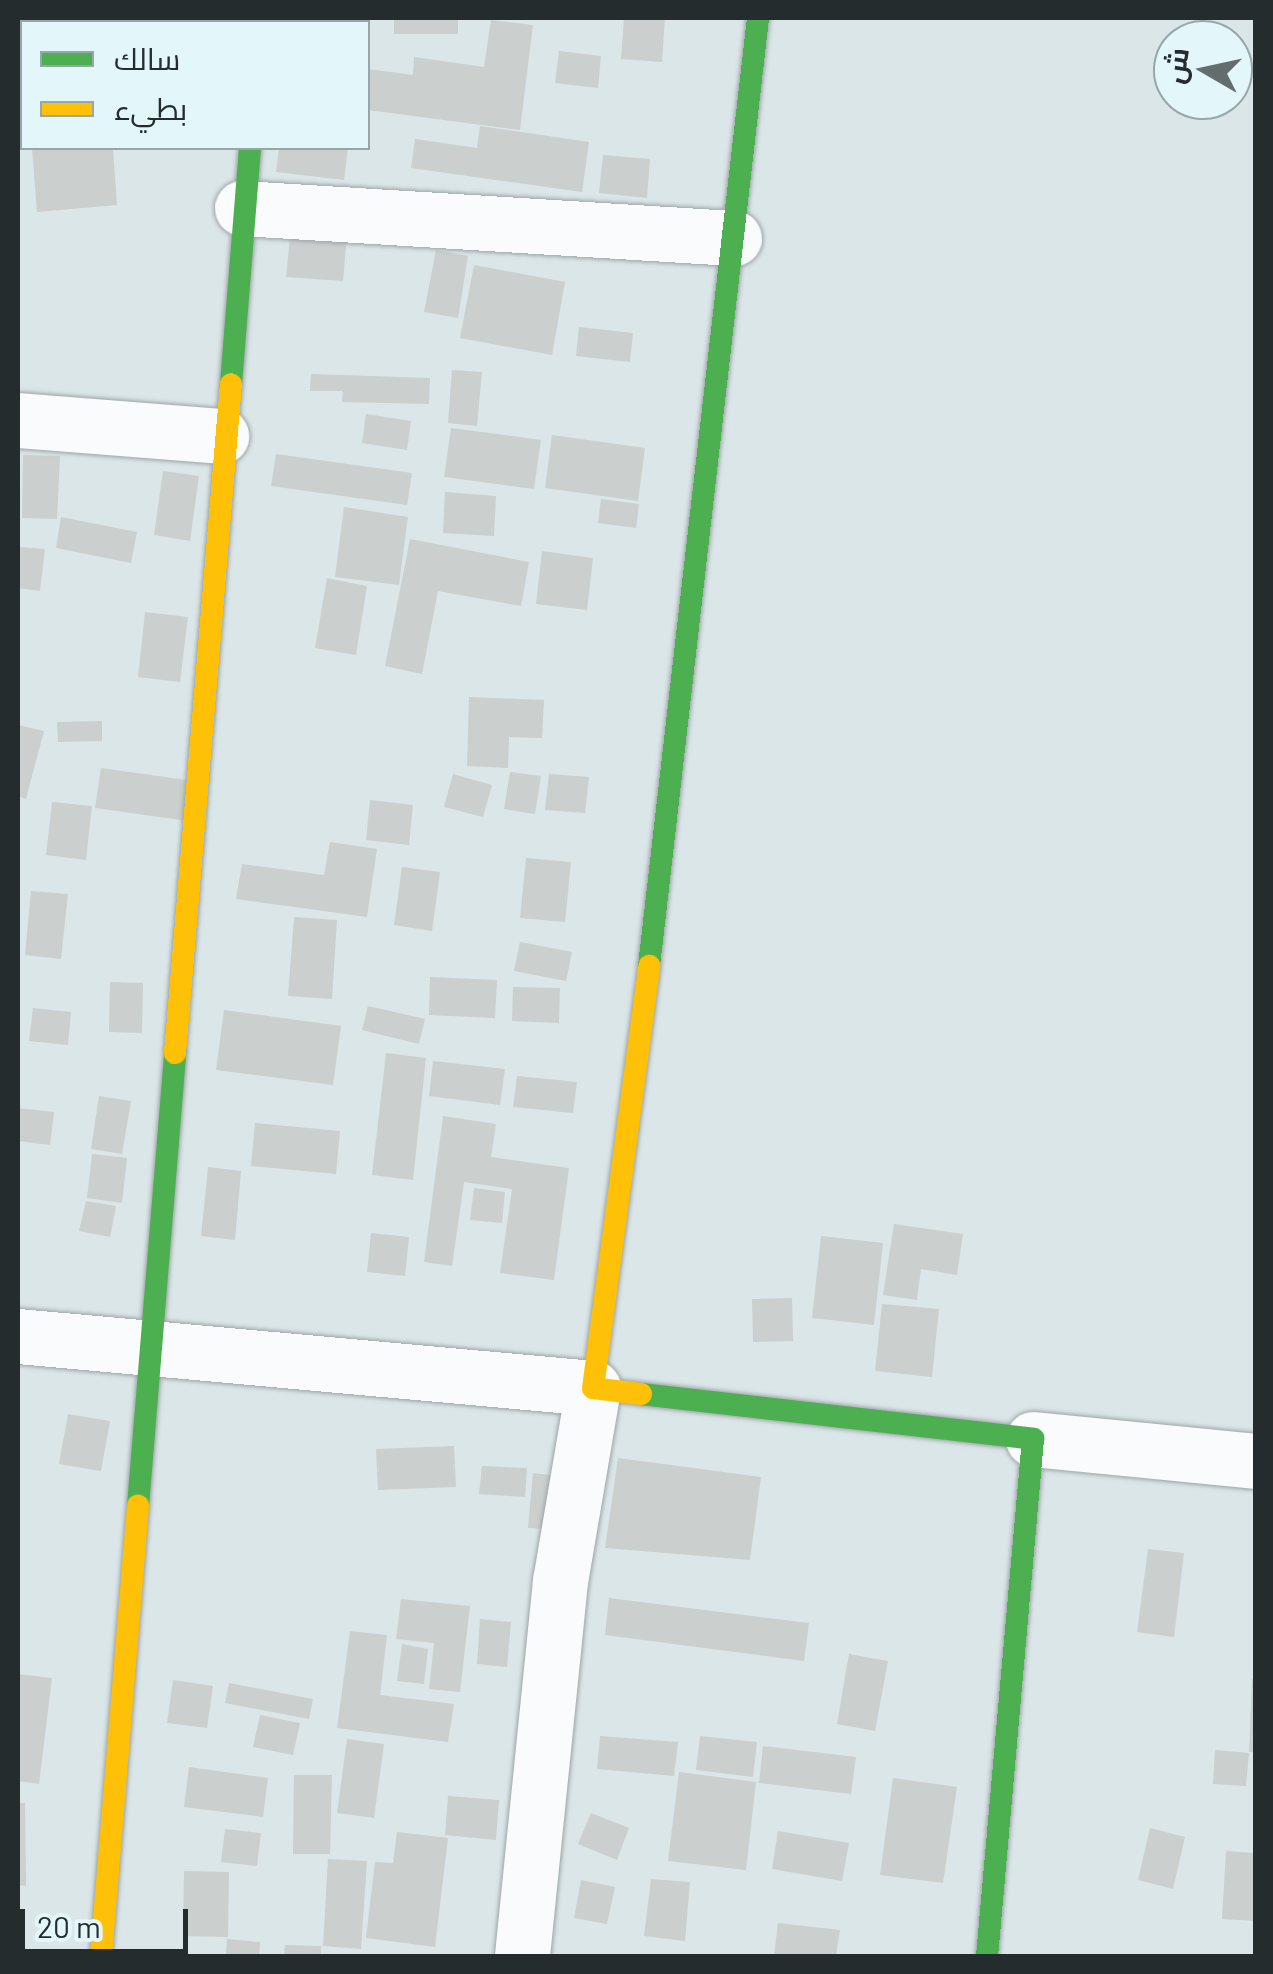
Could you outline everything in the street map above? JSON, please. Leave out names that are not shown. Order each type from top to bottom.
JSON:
[{"type":"main road","points":[[758,18],[593,1388],[1033,1439],[987,1956]]},
{"type":"main road","points":[[101,1956],[152,1349],[221,436],[250,150]]},
{"type":"street","points":[[242,208],[734,238]]},
{"type":"street","points":[[18,420],[221,436]]},
{"type":"street","points":[[18,1336],[593,1388],[560,1581],[522,1956]]},
{"type":"street","points":[[1033,1439],[1256,1461]]},
{"type":"building","points":[[394,18],[458,18],[458,34],[394,34]]},
{"type":"building","points":[[624,18],[665,18],[662,62],[621,59]]},
{"type":"building","points":[[491,20],[533,25],[520,130],[370,110],[370,69],[413,75],[414,57],[484,67]]},
{"type":"building","points":[[559,51],[601,56],[598,88],[555,83]]},
{"type":"building","points":[[480,126],[589,142],[582,192],[411,168],[415,139],[477,148]]},
{"type":"building","points":[[32,150],[113,150],[117,205],[37,212]]},
{"type":"building","points":[[279,150],[348,150],[344,180],[276,172]]},
{"type":"building","points":[[603,155],[650,159],[647,198],[599,193]]},
{"type":"building","points":[[291,228],[347,234],[343,281],[286,277]]},
{"type":"building","points":[[436,250],[468,256],[458,318],[424,312]]},
{"type":"building","points":[[474,265],[565,282],[552,355],[460,338]]},
{"type":"building","points":[[579,327],[633,333],[630,362],[576,356]]},
{"type":"building","points":[[452,370],[482,372],[477,426],[448,423]]},
{"type":"building","points":[[311,374],[430,378],[429,404],[342,402],[343,391],[310,391]]},
{"type":"building","points":[[366,414],[411,421],[407,450],[362,443]]},
{"type":"building","points":[[451,428],[541,440],[534,489],[444,477]]},
{"type":"building","points":[[552,435],[645,448],[638,501],[545,488]]},
{"type":"building","points":[[276,454],[412,473],[407,505],[271,486]]},
{"type":"building","points":[[23,455],[60,456],[57,519],[22,518]]},
{"type":"building","points":[[163,471],[199,476],[190,541],[154,535]]},
{"type":"building","points":[[445,492],[496,496],[494,536],[443,533]]},
{"type":"building","points":[[601,499],[639,504],[636,528],[598,523]]},
{"type":"building","points":[[344,507],[408,517],[399,585],[335,577]]},
{"type":"building","points":[[61,517],[137,532],[131,563],[56,548]]},
{"type":"building","points":[[410,539],[529,562],[521,606],[438,591],[422,674],[385,666]]},
{"type":"building","points":[[18,547],[45,549],[40,591],[18,588]]},
{"type":"building","points":[[542,551],[593,558],[587,610],[536,604]]},
{"type":"building","points":[[327,578],[367,586],[356,655],[315,648]]},
{"type":"building","points":[[145,612],[188,617],[180,682],[138,677]]},
{"type":"building","points":[[469,697],[544,700],[542,738],[509,737],[508,768],[467,766]]},
{"type":"building","points":[[102,721],[102,741],[58,742],[57,722]]},
{"type":"building","points":[[18,725],[44,731],[26,799],[18,796]]},
{"type":"building","points":[[101,768],[194,781],[188,821],[95,808]]},
{"type":"building","points":[[510,772],[541,776],[535,814],[504,809]]},
{"type":"building","points":[[453,774],[492,785],[483,817],[444,807]]},
{"type":"building","points":[[549,774],[589,777],[585,813],[545,810]]},
{"type":"building","points":[[370,800],[413,805],[409,845],[366,840]]},
{"type":"building","points":[[52,802],[92,806],[86,860],[46,855]]},
{"type":"building","points":[[330,842],[377,849],[367,917],[236,899],[242,864],[324,875]]},
{"type":"building","points":[[526,858],[571,862],[565,922],[520,918]]},
{"type":"building","points":[[402,867],[440,872],[432,931],[394,925]]},
{"type":"building","points":[[31,891],[68,894],[61,959],[25,955]]},
{"type":"building","points":[[294,917],[337,920],[332,999],[288,996]]},
{"type":"building","points":[[520,942],[572,952],[566,981],[514,971]]},
{"type":"building","points":[[430,977],[497,980],[495,1018],[429,1015]]},
{"type":"building","points":[[110,982],[143,983],[142,1033],[109,1032]]},
{"type":"building","points":[[513,987],[560,988],[559,1023],[512,1021]]},
{"type":"building","points":[[368,1006],[425,1019],[419,1044],[362,1030]]},
{"type":"building","points":[[33,1008],[71,1012],[68,1045],[29,1041]]},
{"type":"building","points":[[224,1010],[341,1026],[333,1085],[216,1070]]},
{"type":"building","points":[[386,1053],[426,1058],[413,1180],[372,1175]]},
{"type":"building","points":[[433,1061],[505,1069],[500,1105],[429,1096]]},
{"type":"building","points":[[517,1076],[577,1082],[573,1113],[513,1107]]},
{"type":"building","points":[[99,1096],[131,1101],[122,1154],[91,1149]]},
{"type":"building","points":[[18,1108],[54,1112],[50,1145],[18,1141]]},
{"type":"building","points":[[443,1116],[496,1124],[491,1157],[569,1168],[554,1280],[500,1273],[512,1189],[464,1182],[452,1266],[424,1262]]},
{"type":"building","points":[[255,1123],[340,1131],[336,1174],[251,1166]]},
{"type":"building","points":[[92,1154],[127,1158],[122,1203],[87,1198]]},
{"type":"building","points":[[208,1167],[241,1171],[235,1240],[201,1236]]},
{"type":"building","points":[[474,1188],[505,1192],[502,1223],[470,1220]]},
{"type":"building","points":[[86,1201],[116,1206],[110,1237],[79,1231]]},
{"type":"building","points":[[894,1224],[963,1234],[957,1275],[921,1269],[917,1300],[883,1295]]},
{"type":"building","points":[[371,1233],[409,1237],[405,1276],[367,1272]]},
{"type":"building","points":[[821,1236],[883,1243],[874,1325],[812,1318]]},
{"type":"building","points":[[792,1298],[793,1341],[753,1342],[752,1299]]},
{"type":"building","points":[[882,1304],[939,1309],[932,1377],[875,1371]]},
{"type":"building","points":[[68,1414],[110,1421],[101,1471],[59,1464]]},
{"type":"building","points":[[454,1446],[456,1487],[378,1490],[376,1449]]},
{"type":"building","points":[[618,1458],[761,1477],[750,1560],[605,1548]]},
{"type":"building","points":[[482,1466],[527,1468],[525,1497],[479,1494]]},
{"type":"building","points":[[533,1473],[568,1477],[563,1530],[528,1528]]},
{"type":"building","points":[[1148,1549],[1184,1553],[1174,1637],[1137,1632]]},
{"type":"building","points":[[609,1598],[809,1623],[804,1661],[605,1635]]},
{"type":"building","points":[[401,1599],[470,1606],[460,1692],[429,1689],[434,1643],[396,1639]]},
{"type":"building","points":[[480,1619],[511,1622],[507,1667],[477,1664]]},
{"type":"building","points":[[350,1631],[387,1635],[380,1695],[454,1704],[448,1742],[337,1728]]},
{"type":"building","points":[[402,1644],[428,1649],[424,1684],[397,1681]]},
{"type":"building","points":[[849,1654],[888,1661],[875,1731],[837,1724]]},
{"type":"building","points":[[18,1674],[52,1678],[39,1784],[18,1781]]},
{"type":"building","points":[[1252,1679],[1256,1679],[1256,1752],[1249,1752]]},
{"type":"building","points":[[173,1680],[213,1686],[207,1728],[167,1723]]},
{"type":"building","points":[[229,1683],[313,1699],[309,1719],[225,1703]]},
{"type":"building","points":[[260,1715],[300,1723],[293,1755],[253,1747]]},
{"type":"building","points":[[600,1736],[678,1742],[674,1776],[597,1769]]},
{"type":"building","points":[[700,1736],[757,1742],[753,1777],[696,1770]]},
{"type":"building","points":[[347,1739],[384,1744],[374,1818],[337,1813]]},
{"type":"building","points":[[763,1746],[856,1757],[851,1794],[759,1783]]},
{"type":"building","points":[[1215,1750],[1249,1753],[1246,1786],[1213,1784]]},
{"type":"building","points":[[189,1767],[268,1778],[263,1817],[184,1807]]},
{"type":"building","points":[[679,1772],[756,1782],[746,1870],[668,1861]]},
{"type":"building","points":[[294,1775],[332,1775],[330,1854],[293,1854]]},
{"type":"building","points":[[893,1778],[957,1787],[943,1883],[880,1875]]},
{"type":"building","points":[[448,1796],[499,1800],[496,1840],[445,1835]]},
{"type":"building","points":[[18,1803],[25,1803],[26,1886],[18,1885]]},
{"type":"building","points":[[591,1813],[629,1828],[617,1860],[578,1844]]},
{"type":"building","points":[[1150,1828],[1185,1837],[1173,1889],[1138,1880]]},
{"type":"building","points":[[225,1829],[261,1833],[257,1866],[221,1862]]},
{"type":"building","points":[[778,1831],[849,1843],[842,1881],[772,1869]]},
{"type":"building","points":[[397,1832],[448,1838],[435,1947],[366,1938],[375,1862],[393,1863]]},
{"type":"building","points":[[1226,1851],[1256,1853],[1256,1921],[1222,1919]]},
{"type":"building","points":[[328,1859],[367,1861],[361,1949],[323,1946]]},
{"type":"building","points":[[184,1871],[229,1872],[228,1937],[183,1936]]},
{"type":"building","points":[[651,1879],[690,1882],[685,1941],[644,1936]]},
{"type":"building","points":[[581,1880],[615,1887],[607,1924],[574,1918]]},
{"type":"building","points":[[778,1923],[840,1930],[836,1956],[774,1956]]},
{"type":"building","points":[[227,1939],[260,1942],[259,1956],[226,1956]]},
{"type":"building","points":[[285,1945],[321,1946],[321,1956],[284,1956]]},
{"type":"traffic: fast","points":[[649,966],[758,18]]},
{"type":"traffic: fast","points":[[231,384],[250,150]]},
{"type":"traffic: fast","points":[[138,1506],[175,1053]]},
{"type":"traffic: fast","points":[[641,1394],[1033,1439],[987,1956]]},
{"type":"traffic: slow","points":[[175,1053],[231,384]]},
{"type":"traffic: slow","points":[[641,1394],[593,1388],[649,966]]},
{"type":"traffic: slow","points":[[101,1956],[138,1506]]}]
